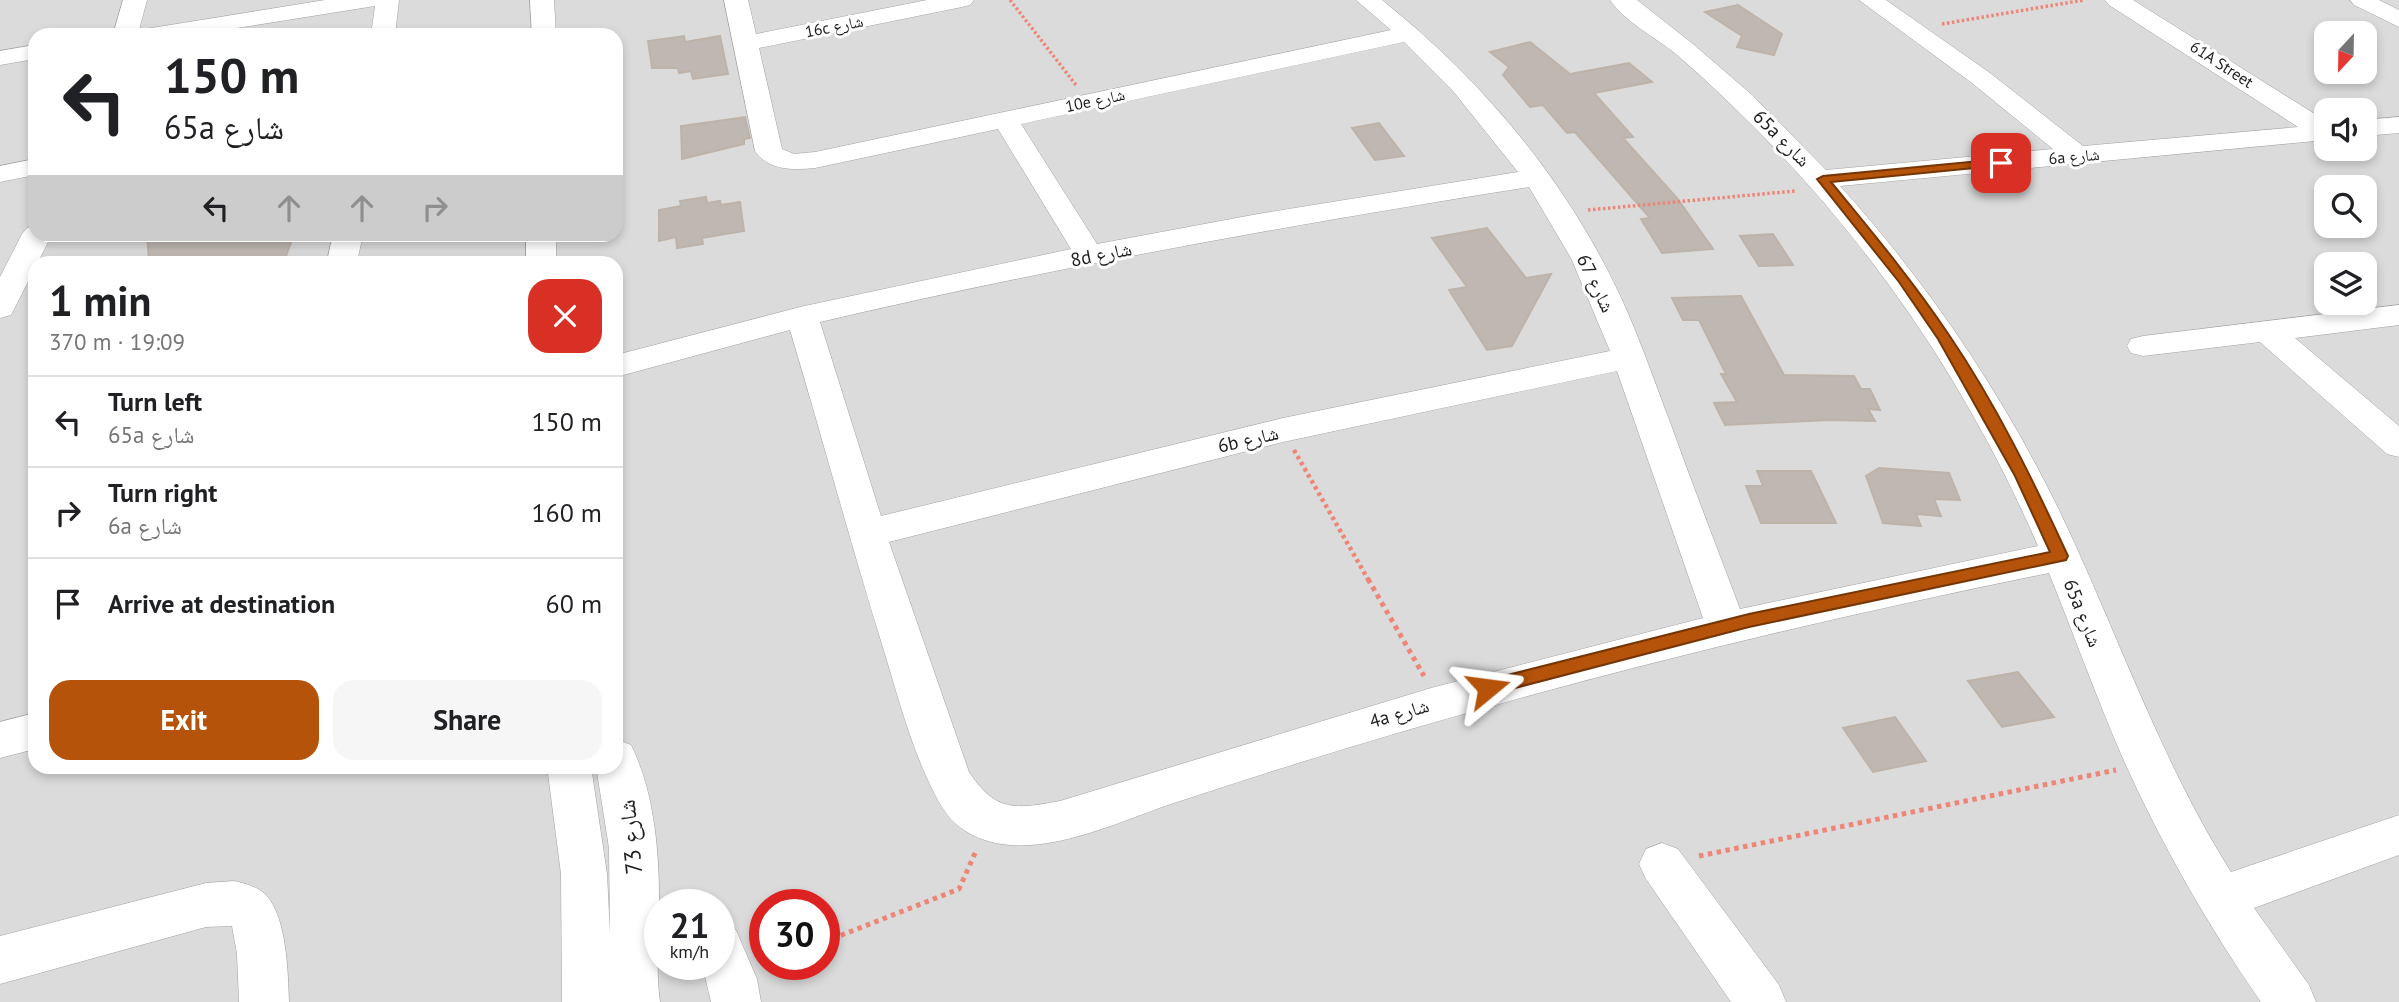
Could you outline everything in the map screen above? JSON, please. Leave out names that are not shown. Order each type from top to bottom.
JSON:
[{"type":"street","points":[[127,28],[135,0]]},
{"type":"street","points":[[265,27],[370,0]]},
{"type":"street","points":[[384,28],[387,0]]},
{"type":"street","points":[[542,0],[544,28]]},
{"type":"street","points":[[736,0],[747,43]]},
{"type":"street","name":"16c شارع","points":[[747,43],[962,0]]},
{"type":"street","name":"شارع 67","points":[[1368,0],[1408,34],[1475,99],[1559,213],[1609,307],[1726,626]]},
{"type":"street","name":"65a شارع","points":[[1622,0],[1742,98],[1826,184],[1903,279],[1944,338],[2023,476],[2148,764],[2221,898],[2291,1002]]},
{"type":"street","points":[[1871,0],[1981,78],[2077,155]]},
{"type":"street","name":"61A Street","points":[[2117,0],[2314,125]]},
{"type":"street","points":[[2362,0],[2399,20]]},
{"type":"street","points":[[265,27],[335,24],[350,26]]},
{"type":"street","name":"10e شارع","points":[[747,43],[766,146],[774,156],[782,160],[815,160],[1408,34]]},
{"type":"street","points":[[0,58],[28,53]]},
{"type":"street","points":[[1005,120],[1090,256]]},
{"type":"street","points":[[2377,127],[2399,125]]},
{"type":"street","name":"6a شارع","points":[[1826,184],[2077,155],[2314,133]]},
{"type":"street","points":[[0,174],[28,168]]},
{"type":"street","name":"8d شارع","points":[[623,364],[802,317],[1090,256],[1317,212],[1535,178]]},
{"type":"street","points":[[0,308],[33,242]]},
{"type":"street","points":[[2143,346],[2399,315]]},
{"type":"street","points":[[802,317],[906,653],[949,779],[972,810],[990,821]]},
{"type":"street","points":[[2267,331],[2399,444]]},
{"type":"street","name":"8d شارع","points":[[623,357],[671,350]]},
{"type":"street","name":"6b شارع","points":[[869,533],[1283,430],[1629,358]]},
{"type":"street","name":"4a شارع","points":[[990,821],[1013,826],[1037,826],[1060,821],[1192,776],[1439,701],[1726,626],[1938,579],[2060,556]]},
{"type":"street","points":[[0,740],[28,733]]},
{"type":"street","points":[[570,774],[584,874],[587,1002]]},
{"type":"street","name":"شارع 73","points":[[620,774],[644,889]]},
{"type":"street","points":[[2221,898],[2399,835]]},
{"type":"street","points":[[1662,863],[1761,1002]]},
{"type":"street","points":[[0,960],[206,905],[223,902],[238,904],[249,910],[254,920],[264,978],[264,1002]]},
{"type":"street","name":"شارع 73","points":[[635,1002],[631,981],[644,923]]},
{"type":"street","points":[[732,980],[736,1002]]},
{"type":"path","points":[[1010,0],[1088,102]]},
{"type":"path","points":[[1914,29],[2084,0]]},
{"type":"path","points":[[1559,213],[1826,184]]},
{"type":"path","points":[[1283,430],[1439,701]]},
{"type":"path","points":[[1662,863],[2148,764]]},
{"type":"path","points":[[840,936],[959,889],[990,821]]},
{"type":"shaded area","points":[[0,0],[2399,0],[2399,1002],[0,1002]]},
{"type":"building","points":[[1738,5],[1782,34],[1774,55],[1737,47],[1742,36],[1705,12]]},
{"type":"building","points":[[684,36],[685,42],[720,36],[728,74],[693,79],[691,71],[679,73],[678,68],[652,68],[648,41]]},
{"type":"building","points":[[1530,42],[1570,74],[1629,63],[1652,82],[1594,93],[1633,137],[1623,138],[1677,198],[1713,249],[1662,253],[1641,219],[1650,218],[1575,132],[1567,133],[1543,105],[1530,107],[1503,75],[1509,67],[1490,52]]},
{"type":"building","points":[[745,117],[750,138],[744,139],[744,144],[682,159],[681,126]]},
{"type":"building","points":[[1379,123],[1404,156],[1375,160],[1352,128]]},
{"type":"building","points":[[706,197],[707,203],[720,201],[721,205],[740,202],[744,231],[702,238],[703,244],[677,248],[676,237],[659,241],[659,210],[681,206],[680,201]]},
{"type":"building","points":[[1487,228],[1526,278],[1551,274],[1512,346],[1487,350],[1449,290],[1467,287],[1432,238]]},
{"type":"building","points":[[1773,234],[1793,265],[1759,266],[1740,236]]},
{"type":"building","points":[[148,242],[291,242],[286,256],[149,256]]},
{"type":"building","points":[[1741,296],[1784,375],[1854,376],[1861,389],[1870,389],[1880,410],[1868,409],[1875,421],[1829,420],[1725,425],[1714,403],[1737,402],[1721,374],[1726,374],[1699,320],[1683,320],[1672,298]]},
{"type":"building","points":[[1879,468],[1949,473],[1960,500],[1934,499],[1941,516],[1916,514],[1921,526],[1883,523],[1866,476]]},
{"type":"building","points":[[1757,471],[1811,471],[1836,523],[1761,523],[1746,486],[1763,486]]},
{"type":"building","points":[[2018,672],[2054,717],[2002,727],[1968,681]]},
{"type":"building","points":[[1895,717],[1926,761],[1873,772],[1843,728]]},
{"type":"route","points":[[1488,688],[1749,620],[1928,581],[2060,556],[2023,476],[1944,338],[1903,279],[1823,179],[2001,163]]}]
